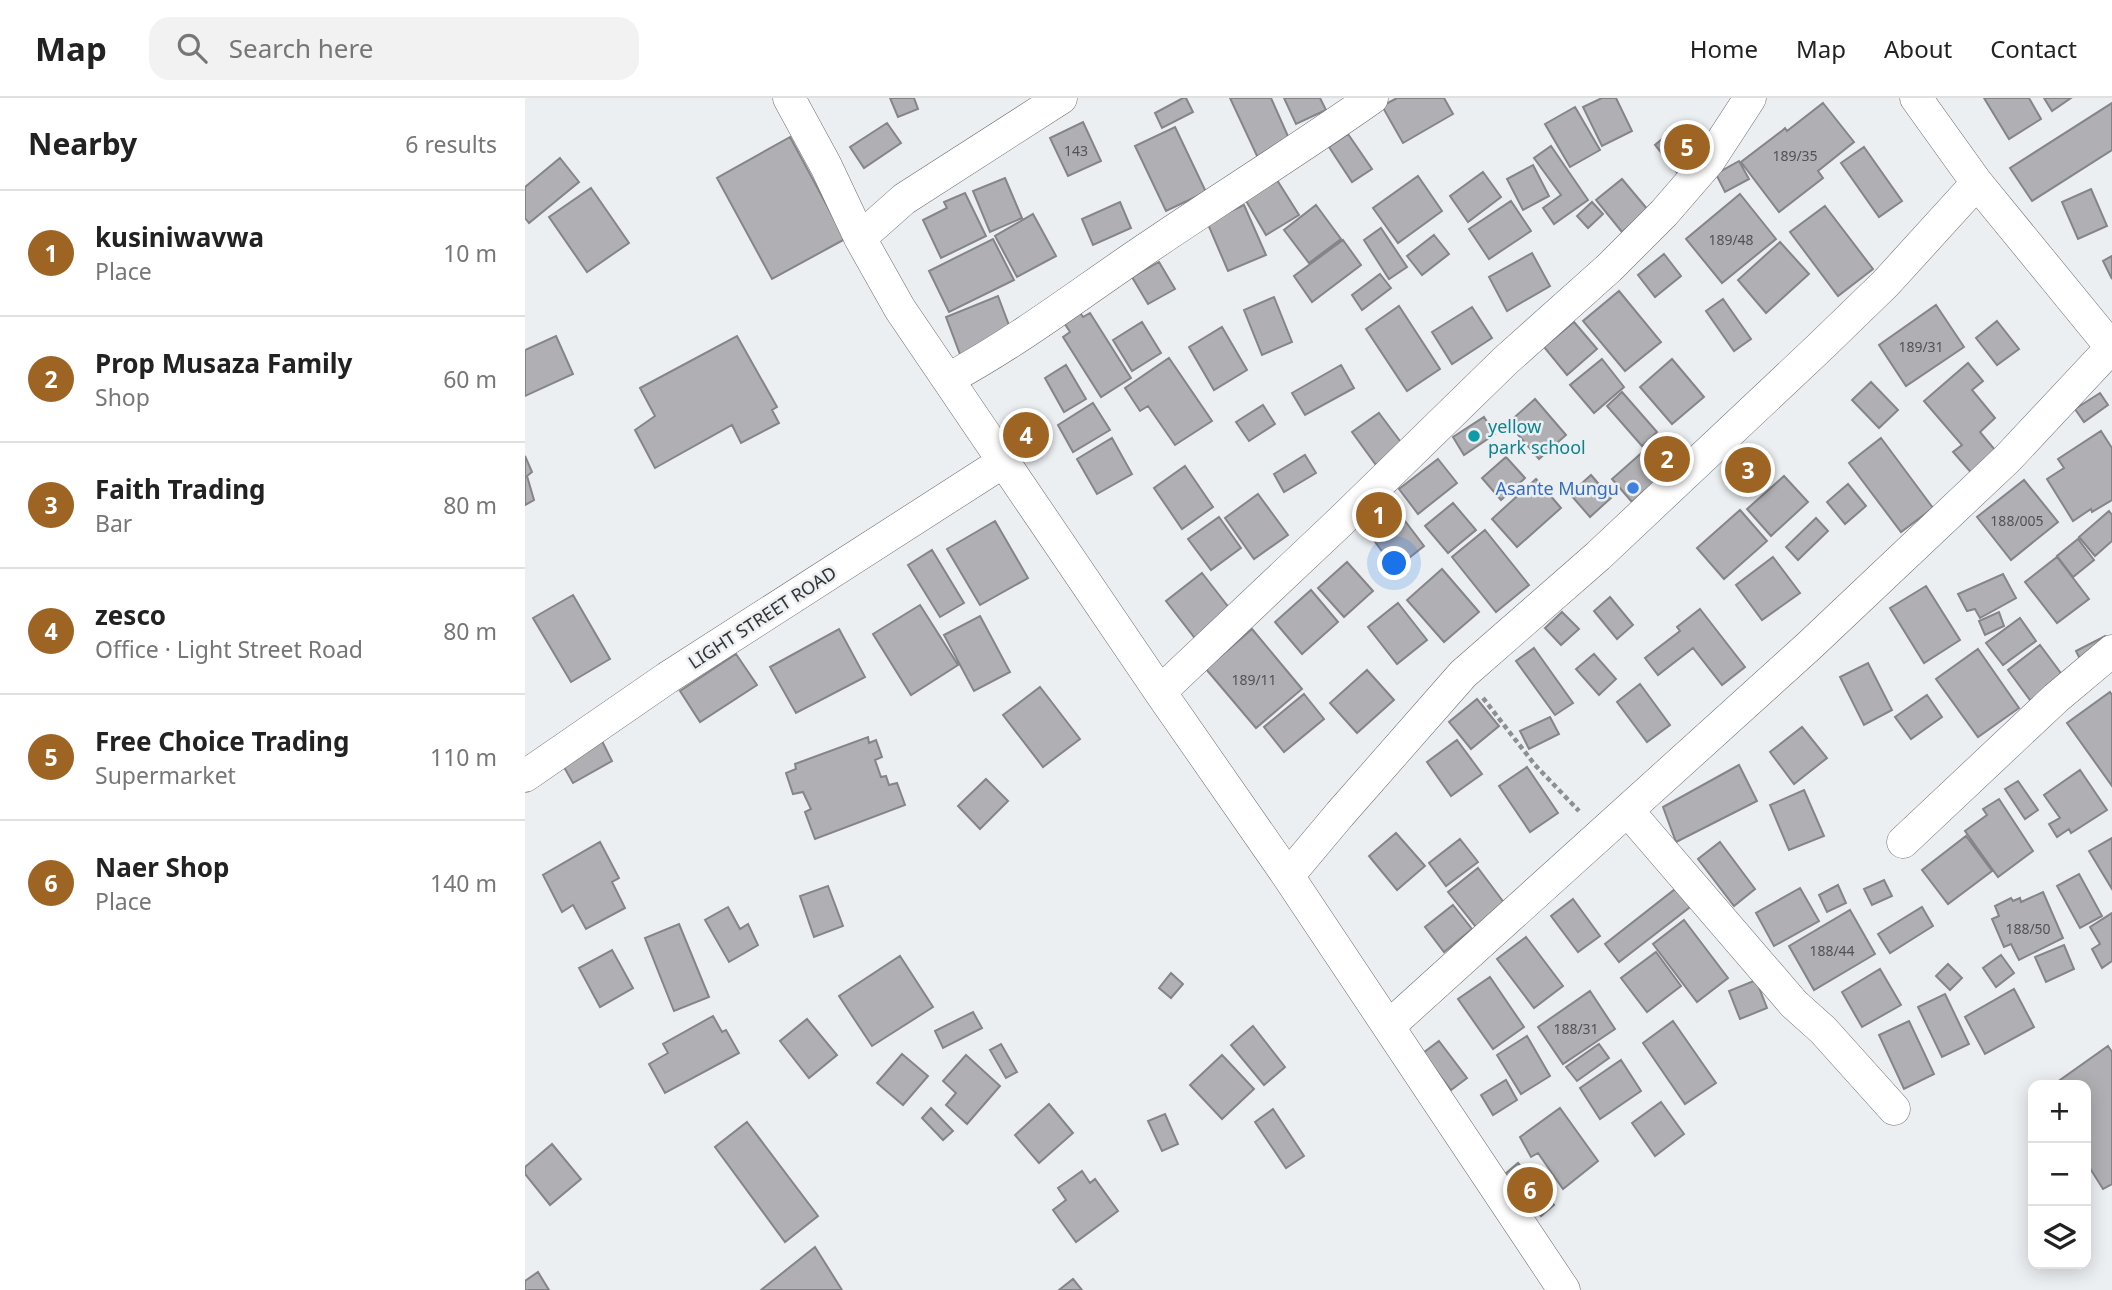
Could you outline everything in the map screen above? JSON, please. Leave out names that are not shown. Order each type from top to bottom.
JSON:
[{"type":"street","points":[[789,98],[826,166],[860,238],[900,309],[1288,876],[1565,1290]]},
{"type":"street","points":[[860,238],[904,199],[1061,98]]},
{"type":"street","points":[[948,379],[1027,333],[1099,280],[1372,98]]},
{"type":"street","points":[[1160,692],[1342,521],[1505,361],[1609,268],[1664,214],[1709,161],[1751,98]]},
{"type":"street","points":[[1389,1026],[1809,646],[2008,458],[2112,348],[1977,183],[1916,98]]},
{"type":"street","points":[[1288,876],[1463,674],[1598,556],[1820,347],[1886,283],[1977,183]]},
{"type":"street","name":"LIGHT STREET ROAD","points":[[525,776],[667,678],[1003,462]]},
{"type":"street","points":[[1903,842],[2056,698],[2112,651]]},
{"type":"street","points":[[1628,811],[1794,1004],[1823,1030],[1894,1109]]},
{"type":"path","points":[[1463,674],[1535,765],[1601,835]]},
{"type":"building","points":[[890,98],[914,98],[918,109],[898,117]]},
{"type":"building","points":[[1186,98],[1193,112],[1162,128],[1155,113]]},
{"type":"building","points":[[1230,98],[1271,98],[1291,143],[1258,158]]},
{"type":"building","points":[[1284,98],[1320,98],[1326,110],[1296,124]]},
{"type":"building","points":[[1397,98],[1444,98],[1453,114],[1403,143],[1382,106]]},
{"type":"building","points":[[1602,98],[1616,98],[1632,131],[1602,146],[1583,107]]},
{"type":"building","points":[[1984,98],[2029,98],[2041,119],[2009,139]]},
{"type":"building","points":[[2044,98],[2071,98],[2052,111]]},
{"type":"building","points":[[1823,103],[1854,142],[1818,171],[1823,178],[1779,212],[1741,162]]},
{"type":"building","points":[[2112,103],[2112,150],[2032,201],[2010,168]]},
{"type":"building","points":[[1575,107],[1600,150],[1570,167],[1545,124]]},
{"type":"building","points":[[1083,122],[1101,161],[1068,176],[1050,138]]},
{"type":"building","points":[[887,123],[901,143],[864,168],[850,147]]},
{"type":"building","points":[[1175,127],[1206,192],[1166,211],[1135,146]]},
{"type":"building","points":[[1673,130],[1698,161],[1680,176],[1655,145]]},
{"type":"building","points":[[1348,134],[1372,169],[1352,182],[1329,147]]},
{"type":"building","points":[[790,137],[845,239],[772,279],[717,178]]},
{"type":"building","points":[[1551,146],[1588,200],[1554,224],[1543,208],[1561,195],[1534,158]]},
{"type":"building","points":[[1864,147],[1902,201],[1879,217],[1841,163]]},
{"type":"building","points":[[560,158],[579,182],[529,223],[525,218],[525,187]]},
{"type":"building","points":[[1739,161],[1749,179],[1725,192],[1716,174]]},
{"type":"building","points":[[1533,165],[1549,196],[1523,210],[1507,179]]},
{"type":"building","points":[[1483,172],[1501,197],[1468,222],[1450,196]]},
{"type":"building","points":[[1418,176],[1442,211],[1398,243],[1373,208]]},
{"type":"building","points":[[1005,178],[1022,218],[990,232],[973,191]]},
{"type":"building","points":[[1622,179],[1648,210],[1622,232],[1596,200]]},
{"type":"building","points":[[1277,180],[1299,215],[1266,235],[1245,199]]},
{"type":"building","points":[[591,188],[629,243],[587,272],[549,217]]},
{"type":"building","points":[[2091,189],[2107,226],[2078,239],[2062,202]]},
{"type":"building","points":[[965,193],[986,236],[941,258],[923,220],[947,208],[944,202]]},
{"type":"building","points":[[1740,194],[1776,239],[1722,283],[1686,239]]},
{"type":"building","points":[[1511,201],[1531,231],[1489,259],[1469,229]]},
{"type":"building","points":[[1120,202],[1131,228],[1093,245],[1082,219]]},
{"type":"building","points":[[1592,202],[1603,214],[1588,228],[1577,216]]},
{"type":"building","points":[[1244,205],[1266,255],[1228,271],[1207,222]]},
{"type":"building","points":[[1316,205],[1341,239],[1309,263],[1284,230]]},
{"type":"building","points":[[1825,206],[1873,269],[1838,296],[1790,232]]},
{"type":"building","points":[[1033,214],[1056,256],[1017,277],[995,236]]},
{"type":"building","points":[[1381,228],[1407,267],[1389,279],[1364,240]]},
{"type":"building","points":[[1434,235],[1449,254],[1422,275],[1407,256]]},
{"type":"building","points":[[993,239],[1014,280],[949,312],[929,271]]},
{"type":"building","points":[[1343,240],[1361,265],[1312,302],[1294,276]]},
{"type":"building","points":[[1780,242],[1809,274],[1766,313],[1738,280]]},
{"type":"building","points":[[1532,253],[1550,286],[1507,311],[1489,277]]},
{"type":"building","points":[[1664,254],[1681,276],[1655,297],[1638,275]]},
{"type":"building","points":[[2112,256],[2112,279],[2103,261]]},
{"type":"building","points":[[1159,262],[1175,289],[1148,304],[1132,277]]},
{"type":"building","points":[[1380,274],[1391,288],[1362,310],[1352,295]]},
{"type":"building","points":[[1619,291],[1661,342],[1625,371],[1583,321]]},
{"type":"building","points":[[998,296],[1013,336],[961,357],[946,317]]},
{"type":"building","points":[[1274,297],[1292,342],[1262,355],[1244,310]]},
{"type":"building","points":[[1723,299],[1751,339],[1734,351],[1706,311]]},
{"type":"building","points":[[1936,305],[1964,347],[1906,386],[1879,345]]},
{"type":"building","points":[[1399,306],[1440,369],[1407,391],[1366,329]]},
{"type":"building","points":[[1472,307],[1492,338],[1452,364],[1432,332]]},
{"type":"building","points":[[1077,308],[1083,317],[1090,313],[1131,378],[1101,397],[1063,337],[1070,332],[1061,318]]},
{"type":"building","points":[[1997,321],[2019,349],[1997,365],[1976,338]]},
{"type":"building","points":[[1142,322],[1161,353],[1132,371],[1113,340]]},
{"type":"building","points":[[1574,322],[1597,349],[1567,375],[1544,347]]},
{"type":"building","points":[[1222,327],[1247,370],[1214,390],[1189,347]]},
{"type":"building","points":[[556,336],[573,374],[525,396],[525,350]]},
{"type":"building","points":[[737,336],[777,407],[772,410],[779,423],[741,443],[732,425],[655,468],[635,430],[655,416],[640,388]]},
{"type":"building","points":[[1169,358],[1212,421],[1175,445],[1148,406],[1140,411],[1125,388]]},
{"type":"building","points":[[1602,359],[1624,387],[1594,413],[1570,385]]},
{"type":"building","points":[[1672,359],[1704,397],[1672,424],[1640,387]]},
{"type":"building","points":[[1968,363],[1983,381],[1972,390],[1995,418],[1980,432],[2000,456],[1975,477],[1953,452],[1962,445],[1924,401]]},
{"type":"building","points":[[1066,365],[1086,399],[1064,412],[1045,378]]},
{"type":"building","points":[[1341,365],[1354,388],[1305,415],[1292,393]]},
{"type":"building","points":[[1871,382],[1898,410],[1879,428],[1852,400]]},
{"type":"building","points":[[1622,392],[1657,432],[1642,446],[1607,406]]},
{"type":"building","points":[[2100,393],[2108,405],[2084,422],[2075,409]]},
{"type":"building","points":[[1535,399],[1566,435],[1539,459],[1508,423]]},
{"type":"building","points":[[1093,403],[1110,430],[1073,452],[1058,425]]},
{"type":"building","points":[[1263,405],[1275,424],[1249,441],[1236,422]]},
{"type":"building","points":[[1379,413],[1403,445],[1376,465],[1352,432]]},
{"type":"building","name":"yellow park school","points":[[1484,417],[1495,434],[1464,455],[1453,437]]},
{"type":"building","points":[[2101,431],[2112,448],[2112,500],[2073,521],[2047,479],[2064,468],[2058,459]]},
{"type":"building","points":[[1663,434],[1683,457],[1632,502],[1612,479]]},
{"type":"building","points":[[1112,438],[1132,474],[1097,494],[1077,459]]},
{"type":"building","points":[[1881,438],[1933,508],[1901,532],[1849,463]]},
{"type":"building","points":[[1751,454],[1763,470],[1747,483],[1734,467]]},
{"type":"building","points":[[1305,455],[1316,473],[1284,492],[1274,474]]},
{"type":"building","points":[[525,456],[532,472],[527,476],[534,500],[525,505]]},
{"type":"building","points":[[1506,457],[1525,478],[1501,500],[1482,478]]},
{"type":"building","points":[[1438,459],[1457,483],[1418,514],[1399,489]]},
{"type":"building","points":[[1185,466],[1213,507],[1182,529],[1154,488]]},
{"type":"building","points":[[1591,475],[1611,498],[1590,517],[1570,494]]},
{"type":"building","points":[[1784,476],[1808,502],[1771,536],[1747,509]]},
{"type":"building","points":[[1536,479],[1561,508],[1517,547],[1492,519]]},
{"type":"building","points":[[2024,480],[2058,522],[2011,560],[1977,517]]},
{"type":"building","points":[[1848,484],[1866,506],[1845,524],[1827,502]]},
{"type":"building","points":[[1388,493],[1401,508],[1370,536],[1357,521]]},
{"type":"building","points":[[1258,494],[1288,535],[1254,559],[1225,518]]},
{"type":"building","points":[[1453,503],[1476,530],[1448,553],[1425,526]]},
{"type":"building","points":[[1740,510],[1767,541],[1724,579],[1697,548]]},
{"type":"building","points":[[2109,511],[2112,515],[2112,541],[2095,556],[2079,537]]},
{"type":"building","points":[[1219,517],[1241,548],[1211,570],[1188,539]]},
{"type":"building","points":[[1402,517],[1424,546],[1395,569],[1373,539]]},
{"type":"building","points":[[1816,518],[1828,531],[1798,560],[1786,547]]},
{"type":"building","points":[[995,521],[1028,578],[980,605],[947,549]]},
{"type":"building","points":[[1485,530],[1529,585],[1496,612],[1452,557]]},
{"type":"building","points":[[2078,539],[2094,560],[2073,577],[2057,556]]},
{"type":"building","points":[[932,550],[964,603],[940,617],[908,565]]},
{"type":"building","points":[[1773,557],[1800,593],[1762,620],[1736,585]]},
{"type":"building","points":[[2057,557],[2089,599],[2057,623],[2025,582]]},
{"type":"building","points":[[1347,562],[1373,591],[1344,617],[1318,588]]},
{"type":"building","points":[[1442,569],[1479,612],[1444,642],[1407,600]]},
{"type":"building","points":[[1202,573],[1237,618],[1201,646],[1166,601]]},
{"type":"building","points":[[2003,574],[2016,598],[1980,618],[1975,609],[1967,611],[1958,594]]},
{"type":"building","points":[[1926,586],[1960,640],[1924,663],[1890,608]]},
{"type":"building","points":[[1311,590],[1338,622],[1302,654],[1275,622]]},
{"type":"building","points":[[573,595],[610,659],[571,682],[533,618]]},
{"type":"building","points":[[1610,597],[1633,625],[1617,639],[1594,611]]},
{"type":"building","points":[[1398,603],[1427,640],[1397,664],[1368,627]]},
{"type":"building","points":[[920,605],[958,665],[911,695],[873,634]]},
{"type":"building","points":[[1700,609],[1745,667],[1722,685],[1693,648],[1658,675],[1645,658],[1680,631],[1677,627]]},
{"type":"building","points":[[1562,612],[1579,629],[1561,645],[1545,628]]},
{"type":"building","points":[[1999,612],[2004,626],[1985,635],[1979,621]]},
{"type":"building","points":[[980,616],[1010,672],[974,691],[944,635]]},
{"type":"building","points":[[2020,618],[2036,641],[2003,665],[1986,643]]},
{"type":"building","points":[[839,629],[865,677],[796,713],[770,667]]},
{"type":"building","points":[[1252,629],[1302,689],[1256,728],[1206,669]]},
{"type":"building","points":[[2105,636],[2111,648],[2082,663],[2076,651]]},
{"type":"building","points":[[2040,645],[2066,680],[2033,704],[2008,670]]},
{"type":"building","points":[[1534,648],[1573,703],[1555,715],[1516,661]]},
{"type":"building","points":[[1978,649],[2019,708],[1978,737],[1936,679]]},
{"type":"building","points":[[736,654],[757,685],[700,722],[680,691]]},
{"type":"building","points":[[1594,654],[1616,679],[1599,695],[1576,669]]},
{"type":"building","points":[[1868,663],[1892,710],[1864,725],[1840,677]]},
{"type":"building","points":[[1367,670],[1394,700],[1357,733],[1330,703]]},
{"type":"building","points":[[1640,684],[1670,725],[1647,742],[1617,702]]},
{"type":"building","points":[[1040,687],[1080,739],[1043,767],[1003,715]]},
{"type":"building","points":[[2110,692],[2112,695],[2112,786],[2067,723]]},
{"type":"building","points":[[1304,694],[1324,719],[1284,752],[1264,727]]},
{"type":"building","points":[[1927,695],[1942,717],[1911,739],[1895,717]]},
{"type":"building","points":[[1477,699],[1499,726],[1471,749],[1449,722]]},
{"type":"building","points":[[1550,717],[1559,734],[1529,749],[1520,731]]},
{"type":"building","points":[[1802,727],[1827,758],[1794,784],[1770,752]]},
{"type":"building","points":[[600,737],[612,761],[573,783],[560,760]]},
{"type":"building","points":[[868,737],[869,743],[876,740],[882,757],[875,760],[881,777],[886,776],[889,785],[897,783],[905,805],[815,839],[805,812],[811,809],[803,792],[793,794],[786,773],[796,769],[795,764]]},
{"type":"building","points":[[1457,740],[1482,774],[1451,796],[1427,762]]},
{"type":"building","points":[[1739,765],[1757,801],[1676,842],[1663,807]]},
{"type":"building","points":[[1527,767],[1558,813],[1530,832],[1499,786]]},
{"type":"building","points":[[2080,770],[2107,810],[2071,833],[2069,829],[2057,837],[2049,824],[2060,818],[2044,795]]},
{"type":"building","points":[[986,779],[1008,801],[980,829],[958,806]]},
{"type":"building","points":[[2018,781],[2038,810],[2025,819],[2005,789]]},
{"type":"building","points":[[1804,790],[1824,836],[1789,850],[1770,805]]},
{"type":"building","points":[[1999,799],[2033,851],[1998,877],[1965,831],[1987,815],[1983,809]]},
{"type":"building","points":[[1396,833],[1425,866],[1397,890],[1369,856]]},
{"type":"building","points":[[1966,836],[1992,871],[1948,904],[1922,870]]},
{"type":"building","points":[[2112,838],[2112,889],[2089,851]]},
{"type":"building","points":[[1460,839],[1478,862],[1446,886],[1429,863]]},
{"type":"building","points":[[600,842],[619,878],[612,882],[625,908],[586,929],[573,905],[562,912],[543,875]]},
{"type":"building","points":[[1720,842],[1755,889],[1734,906],[1698,859]]},
{"type":"building","points":[[1478,868],[1505,904],[1476,927],[1448,892]]},
{"type":"building","points":[[2079,874],[2102,916],[2080,928],[2057,886]]},
{"type":"building","points":[[1884,880],[1892,896],[1872,905],[1864,889]]},
{"type":"building","points":[[1838,885],[1846,903],[1827,912],[1819,895]]},
{"type":"building","points":[[828,886],[843,926],[814,937],[800,896]]},
{"type":"building","points":[[1679,886],[1694,904],[1619,962],[1605,944]]},
{"type":"building","points":[[1800,888],[1819,921],[1774,946],[1756,913]]},
{"type":"building","points":[[2043,892],[2063,938],[2019,960],[2011,944],[2004,947],[1992,919],[1999,916],[1995,906],[2011,898],[2013,901],[2020,898],[2021,902]]},
{"type":"building","points":[[1573,899],[1600,936],[1578,952],[1551,916]]},
{"type":"building","points":[[1453,905],[1472,929],[1444,952],[1425,927]]},
{"type":"building","points":[[728,907],[740,929],[748,924],[758,945],[729,962],[705,920]]},
{"type":"building","points":[[1922,907],[1933,926],[1890,953],[1878,934]]},
{"type":"building","points":[[1850,910],[1875,954],[1814,990],[1789,946]]},
{"type":"building","points":[[2112,913],[2112,961],[2102,968],[2092,949],[2100,944],[2090,927]]},
{"type":"building","points":[[1684,920],[1728,978],[1697,1002],[1653,944]]},
{"type":"building","points":[[679,924],[709,997],[674,1011],[645,938]]},
{"type":"building","points":[[1526,937],[1563,986],[1534,1008],[1497,959]]},
{"type":"building","points":[[2064,945],[2074,969],[2046,982],[2035,957]]},
{"type":"building","points":[[612,950],[633,988],[600,1007],[579,968]]},
{"type":"building","points":[[1656,952],[1681,986],[1647,1012],[1621,978]]},
{"type":"building","points":[[2001,955],[2014,973],[1996,987],[1983,968]]},
{"type":"building","points":[[900,956],[933,1007],[872,1046],[839,996]]},
{"type":"building","points":[[1948,964],[1962,978],[1950,990],[1936,976]]},
{"type":"building","points":[[1880,969],[1901,1005],[1862,1027],[1842,992]]},
{"type":"building","points":[[1171,973],[1183,984],[1171,998],[1159,988]]},
{"type":"building","points":[[1490,977],[1524,1027],[1493,1049],[1458,999]]},
{"type":"building","points":[[1756,980],[1767,1008],[1740,1019],[1729,991]]},
{"type":"building","points":[[2014,989],[2034,1027],[1985,1054],[1965,1017]]},
{"type":"building","points":[[1590,991],[1615,1029],[1563,1064],[1538,1027]]},
{"type":"building","points":[[1945,994],[1969,1044],[1942,1057],[1918,1007]]},
{"type":"building","points":[[973,1012],[982,1028],[943,1048],[935,1031]]},
{"type":"building","points":[[713,1016],[722,1032],[726,1030],[739,1053],[665,1093],[649,1064],[668,1053],[663,1044]]},
{"type":"building","points":[[807,1019],[837,1055],[809,1078],[780,1041]]},
{"type":"building","points":[[1673,1021],[1716,1083],[1685,1104],[1643,1043]]},
{"type":"building","points":[[1909,1021],[1934,1074],[1904,1089],[1879,1035]]},
{"type":"building","points":[[1253,1026],[1285,1067],[1264,1085],[1231,1045]]},
{"type":"building","points":[[1527,1036],[1550,1076],[1521,1094],[1497,1055]]},
{"type":"building","points":[[1439,1041],[1467,1078],[1451,1090],[1423,1053]]},
{"type":"building","points":[[1001,1044],[1017,1072],[1006,1078],[990,1050]]},
{"type":"building","points":[[1599,1044],[1609,1058],[1577,1081],[1566,1067]]},
{"type":"building","points":[[2108,1046],[2112,1052],[2112,1184],[2103,1189],[2091,1170],[2091,1080],[2060,1080]]},
{"type":"building","points":[[902,1054],[928,1076],[903,1105],[877,1083]]},
{"type":"building","points":[[966,1055],[1000,1086],[967,1124],[946,1105],[956,1093],[943,1081]]},
{"type":"building","points":[[1222,1055],[1254,1089],[1222,1119],[1190,1085]]},
{"type":"building","points":[[1621,1060],[1641,1091],[1600,1119],[1580,1088]]},
{"type":"building","points":[[1506,1080],[1517,1100],[1493,1115],[1481,1095]]},
{"type":"building","points":[[1661,1102],[1684,1134],[1655,1156],[1632,1123]]},
{"type":"building","points":[[1049,1104],[1073,1133],[1039,1163],[1015,1135]]},
{"type":"building","points":[[931,1108],[953,1131],[943,1140],[922,1118]]},
{"type":"building","points":[[1560,1108],[1598,1161],[1563,1189],[1538,1153],[1531,1157],[1520,1137]]},
{"type":"building","points":[[1273,1109],[1304,1156],[1286,1168],[1255,1122]]},
{"type":"building","points":[[1165,1114],[1178,1144],[1162,1151],[1148,1121]]},
{"type":"building","points":[[747,1122],[818,1216],[785,1242],[715,1147]]},
{"type":"building","points":[[552,1144],[581,1179],[550,1205],[525,1174],[525,1167]]},
{"type":"building","points":[[1518,1163],[1554,1205],[1541,1216],[1505,1174]]},
{"type":"building","points":[[1082,1171],[1090,1183],[1095,1179],[1118,1211],[1076,1242],[1053,1210],[1066,1200],[1058,1188]]},
{"type":"building","points":[[815,1247],[842,1290],[761,1290]]},
{"type":"building","points":[[538,1272],[549,1290],[525,1290],[525,1281]]},
{"type":"building","points":[[1073,1279],[1082,1290],[1059,1290]]},
{"type":"place","name":"Free Choice Trading","points":[[1687,147]]},
{"type":"place","name":"zesco","points":[[1026,435]]},
{"type":"place","name":"yellow park school","points":[[1474,436]]},
{"type":"place","name":"Prop Musaza Family","points":[[1667,459]]},
{"type":"place","name":"Faith Trading","points":[[1748,470]]},
{"type":"place","name":"Asante Mungu","points":[[1633,488]]},
{"type":"place","name":"kusiniwavwa","points":[[1379,515]]},
{"type":"place","name":"Naer Shop","points":[[1530,1190]]}]
